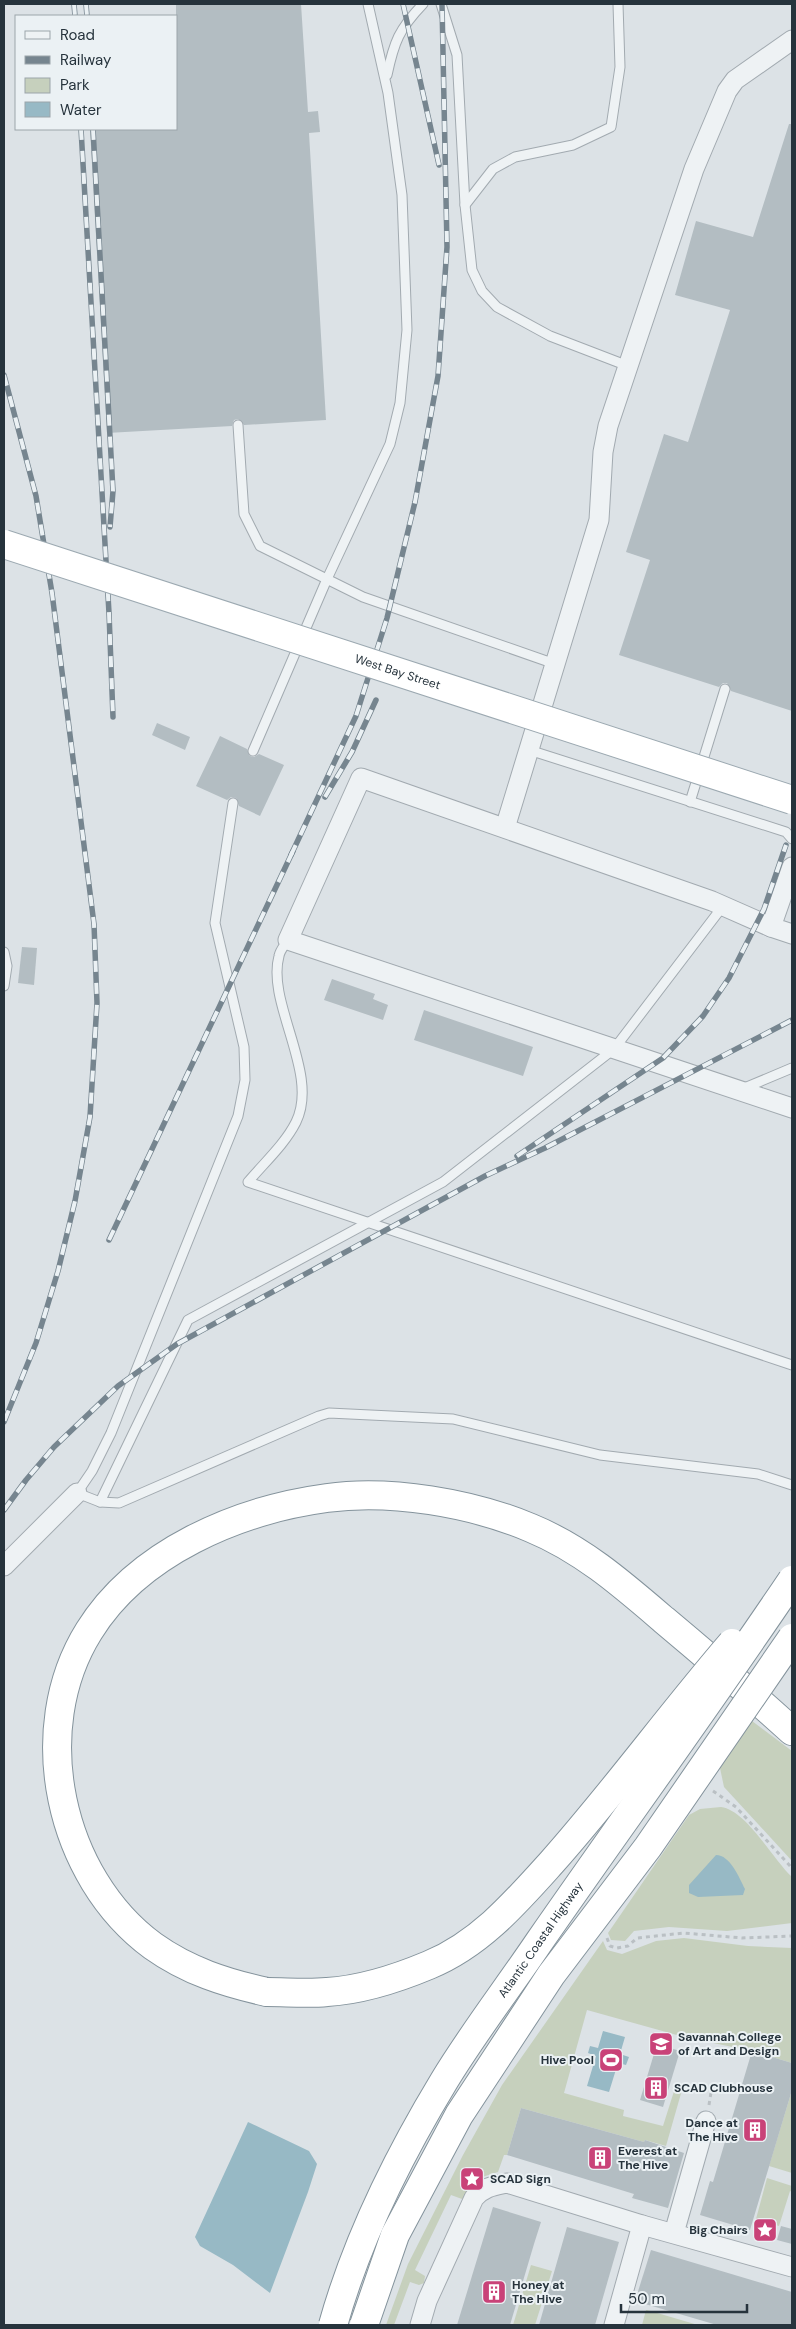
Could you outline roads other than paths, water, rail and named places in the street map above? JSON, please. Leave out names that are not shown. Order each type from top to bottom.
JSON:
[{"type":"main road","name":"West Bay Street","points":[[4,544],[792,800]]},
{"type":"main road","points":[[792,1571],[687,1695],[614,1791],[514,1905],[478,1938],[430,1964],[384,1981],[328,1992],[267,1992],[221,1982],[186,1966],[153,1946],[128,1925],[104,1898],[87,1871],[66,1815],[59,1780],[58,1742],[61,1705],[66,1679],[77,1652],[90,1629],[106,1608],[138,1576],[167,1554],[196,1538],[239,1520],[281,1506],[329,1498],[422,1500],[493,1513],[548,1536],[604,1570],[792,1730]]},
{"type":"main road","name":"Atlantic Coastal Highway","points":[[333,2325],[367,2228],[398,2164],[445,2080],[620,1825],[710,1701],[792,1580]]},
{"type":"main road","points":[[364,2325],[395,2235],[459,2115],[551,1975],[648,1847],[792,1638]]},
{"type":"street","points":[[504,828],[600,520],[606,435],[694,169],[727,91],[735,80],[792,40]]},
{"type":"street","points":[[792,934],[723,906],[361,778],[288,940],[792,1108]]},
{"type":"street","points":[[771,927],[792,867]]},
{"type":"street","points":[[4,1566],[77,1493]]},
{"type":"street","points":[[674,2233],[706,2121]]},
{"type":"street","points":[[420,2325],[427,2301],[474,2198],[480,2190],[507,2183],[642,2225],[792,2267]]},
{"type":"street","points":[[614,2325],[610,2304],[642,2225]]},
{"type":"lane","points":[[253,751],[327,579],[390,444],[400,403],[407,330],[402,195],[386,80],[368,4]]},
{"type":"lane","points":[[386,80],[393,43],[403,26],[423,4]]},
{"type":"lane","points":[[442,4],[457,54],[465,205],[472,270],[482,291],[497,307],[550,336],[628,366]]},
{"type":"lane","points":[[465,205],[493,169],[516,157],[573,145],[611,127],[620,67],[618,4]]},
{"type":"lane","points":[[238,425],[244,514],[260,546],[363,597],[555,664]]},
{"type":"lane","points":[[690,802],[725,689]]},
{"type":"lane","points":[[528,750],[786,832],[792,839]]},
{"type":"lane","points":[[233,803],[215,923],[244,1047],[245,1080],[238,1116],[111,1432],[92,1471],[77,1493],[100,1502],[119,1503],[329,1413],[454,1419],[600,1455],[758,1474],[792,1485]]},
{"type":"lane","points":[[100,1502],[188,1320],[443,1182],[614,1049],[723,906]]},
{"type":"lane","points":[[288,940],[279,954],[278,984],[298,1067],[302,1089],[301,1106],[296,1121],[248,1182],[792,1365]]},
{"type":"lane","points":[[4,952],[7,966],[4,986]]},
{"type":"lane","points":[[740,1090],[792,1068]]},
{"type":"water","points":[[716,1855],[726,1859],[734,1868],[745,1889],[743,1895],[698,1897],[689,1893],[689,1885]]},
{"type":"water","name":"Hive Pool","points":[[603,2031],[625,2037],[620,2054],[629,2057],[626,2065],[618,2063],[609,2092],[587,2086],[596,2056],[588,2053],[590,2046],[598,2048]]},
{"type":"water","points":[[248,2122],[309,2151],[317,2164],[270,2293],[233,2265],[200,2246],[195,2237]]},
{"type":"railway","points":[[74,4],[75,15]]},
{"type":"railway","points":[[86,4],[87,15]]},
{"type":"railway","points":[[403,4],[439,165]]},
{"type":"railway","points":[[291,855],[356,716],[387,618],[415,502],[438,376],[447,247],[442,4]]},
{"type":"railway","points":[[81,130],[109,613],[113,717]]},
{"type":"railway","points":[[93,130],[113,491],[110,527]]},
{"type":"railway","points":[[4,375],[36,496],[52,593],[94,924],[97,1003],[90,1117],[75,1201],[58,1271],[36,1343],[4,1422]]},
{"type":"railway","points":[[325,797],[352,752],[376,700]]},
{"type":"railway","points":[[517,1156],[663,1058],[703,1016],[729,978],[764,909],[786,845]]},
{"type":"railway","points":[[109,1240],[293,851]]},
{"type":"railway","points":[[4,1510],[54,1447],[118,1386],[177,1344],[485,1176],[545,1148],[792,1020]]},
{"type":"place","name":"Savannah College of Art and Design","points":[[661,2044]]},
{"type":"place","name":"Hive Pool","points":[[611,2060]]},
{"type":"place","name":"SCAD Clubhouse","points":[[656,2088]]},
{"type":"place","name":"Dance at The Hive","points":[[755,2130]]},
{"type":"place","name":"Everest at The Hive","points":[[600,2158]]},
{"type":"place","name":"SCAD Sign","points":[[472,2179]]},
{"type":"place","name":"Big Chairs","points":[[765,2230]]},
{"type":"place","name":"Honey at The Hive","points":[[494,2292]]}]
